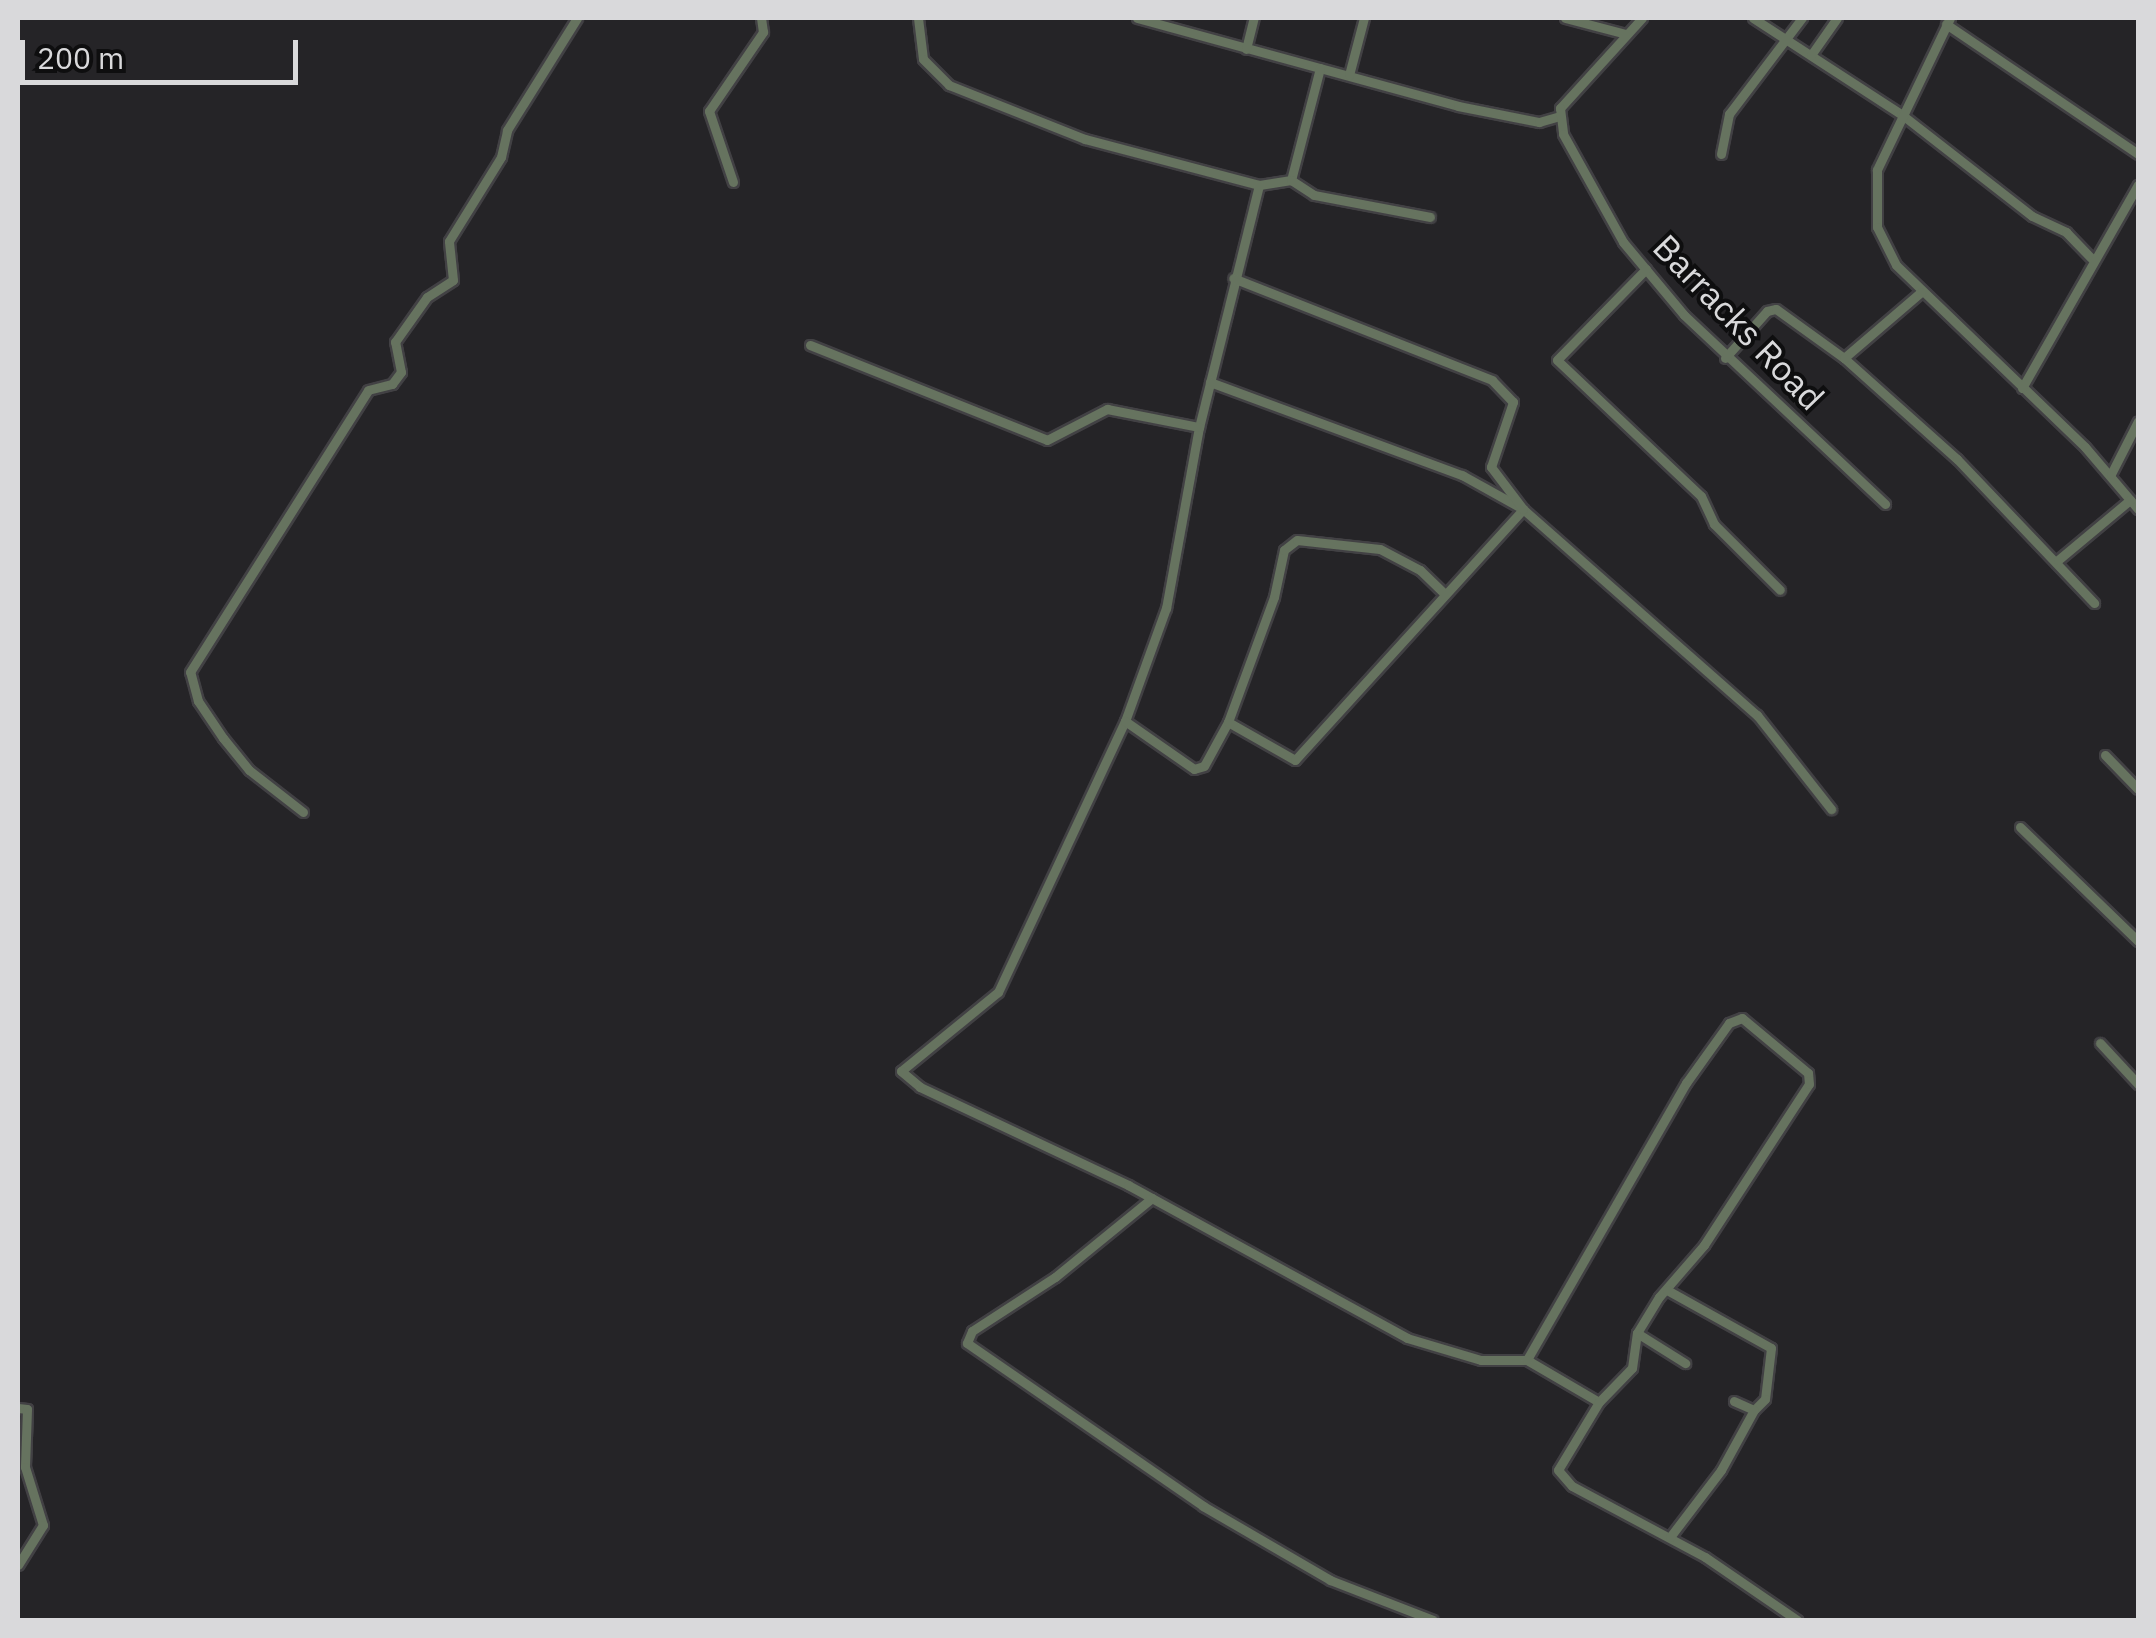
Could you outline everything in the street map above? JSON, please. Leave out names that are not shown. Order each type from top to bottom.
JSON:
[{"type":"street","points":[[303,812],[249,770],[223,738],[198,701],[190,672],[368,390],[392,384],[402,372],[396,342],[427,296],[452,280],[449,241],[501,157],[507,130],[577,18]]},
{"type":"street","points":[[733,182],[709,110],[763,32],[761,18]]},
{"type":"street","points":[[918,18],[923,59],[950,85],[1085,139],[1259,185],[1291,180],[1314,195],[1430,218]]},
{"type":"street","points":[[1136,18],[1511,117],[1557,117],[1642,18]]},
{"type":"street","points":[[1246,49],[1254,18]]},
{"type":"street","points":[[1349,75],[1364,18]]},
{"type":"street","points":[[1566,18],[1626,34]]},
{"type":"street","points":[[1753,18],[1902,114],[2032,216],[2066,232],[2091,258]]},
{"type":"street","points":[[1721,154],[1729,114],[1802,18]]},
{"type":"street","points":[[1811,55],[1837,18]]},
{"type":"street","points":[[2138,154],[1948,21],[1877,170],[1876,227],[1896,266],[2110,474],[2138,509]]},
{"type":"street","points":[[1291,180],[1320,68]]},
{"type":"street","name":"Barracks Road","points":[[1557,117],[1623,242],[1726,358],[1884,504]]},
{"type":"street","points":[[1259,185],[1199,428],[1166,608],[1125,721],[998,992],[901,1071],[920,1088],[1152,1198],[1406,1338],[1481,1360],[1527,1360],[1600,1402]]},
{"type":"street","points":[[2022,388],[2091,258],[2138,185]]},
{"type":"street","points":[[1646,269],[1557,360],[1701,496],[1714,524],[1780,590]]},
{"type":"street","points":[[1233,278],[1473,370],[1500,386],[1513,402],[1492,467],[1523,509],[1757,715],[1831,809]]},
{"type":"street","points":[[1844,358],[1921,292]]},
{"type":"street","points":[[1726,358],[1762,316],[1776,310],[1844,358],[2058,560],[2094,603]]},
{"type":"street","points":[[810,345],[1047,440],[1106,409],[1199,428]]},
{"type":"street","points":[[1210,382],[1462,475],[1523,509]]},
{"type":"street","points":[[2110,474],[2138,420]]},
{"type":"street","points":[[2058,560],[2130,500]]},
{"type":"street","points":[[1228,722],[1295,760],[1523,509]]},
{"type":"street","points":[[1125,721],[1194,769],[1204,766],[1228,722],[1274,597],[1280,561],[1297,540],[1380,549],[1420,570],[1444,594]]},
{"type":"street","points":[[2105,755],[2138,788]]},
{"type":"street","points":[[2020,827],[2138,941]]},
{"type":"street","points":[[1527,1360],[1686,1084],[1729,1023],[1742,1018],[1811,1078],[1765,1157],[1637,1334],[1632,1368],[1600,1402],[1558,1470],[1572,1486],[1670,1537],[1797,1620]]},
{"type":"street","points":[[2100,1043],[2138,1084]]},
{"type":"street","points":[[1152,1198],[1055,1277],[972,1331],[967,1343],[1203,1506],[1330,1580],[1434,1620]]},
{"type":"street","points":[[1667,1290],[1772,1348],[1772,1380],[1721,1470],[1670,1537]]},
{"type":"street","points":[[1637,1334],[1685,1363]]},
{"type":"street","points":[[1734,1402],[1754,1410]]},
{"type":"street","points":[[18,1408],[26,1410],[24,1466],[43,1526],[18,1565]]}]
